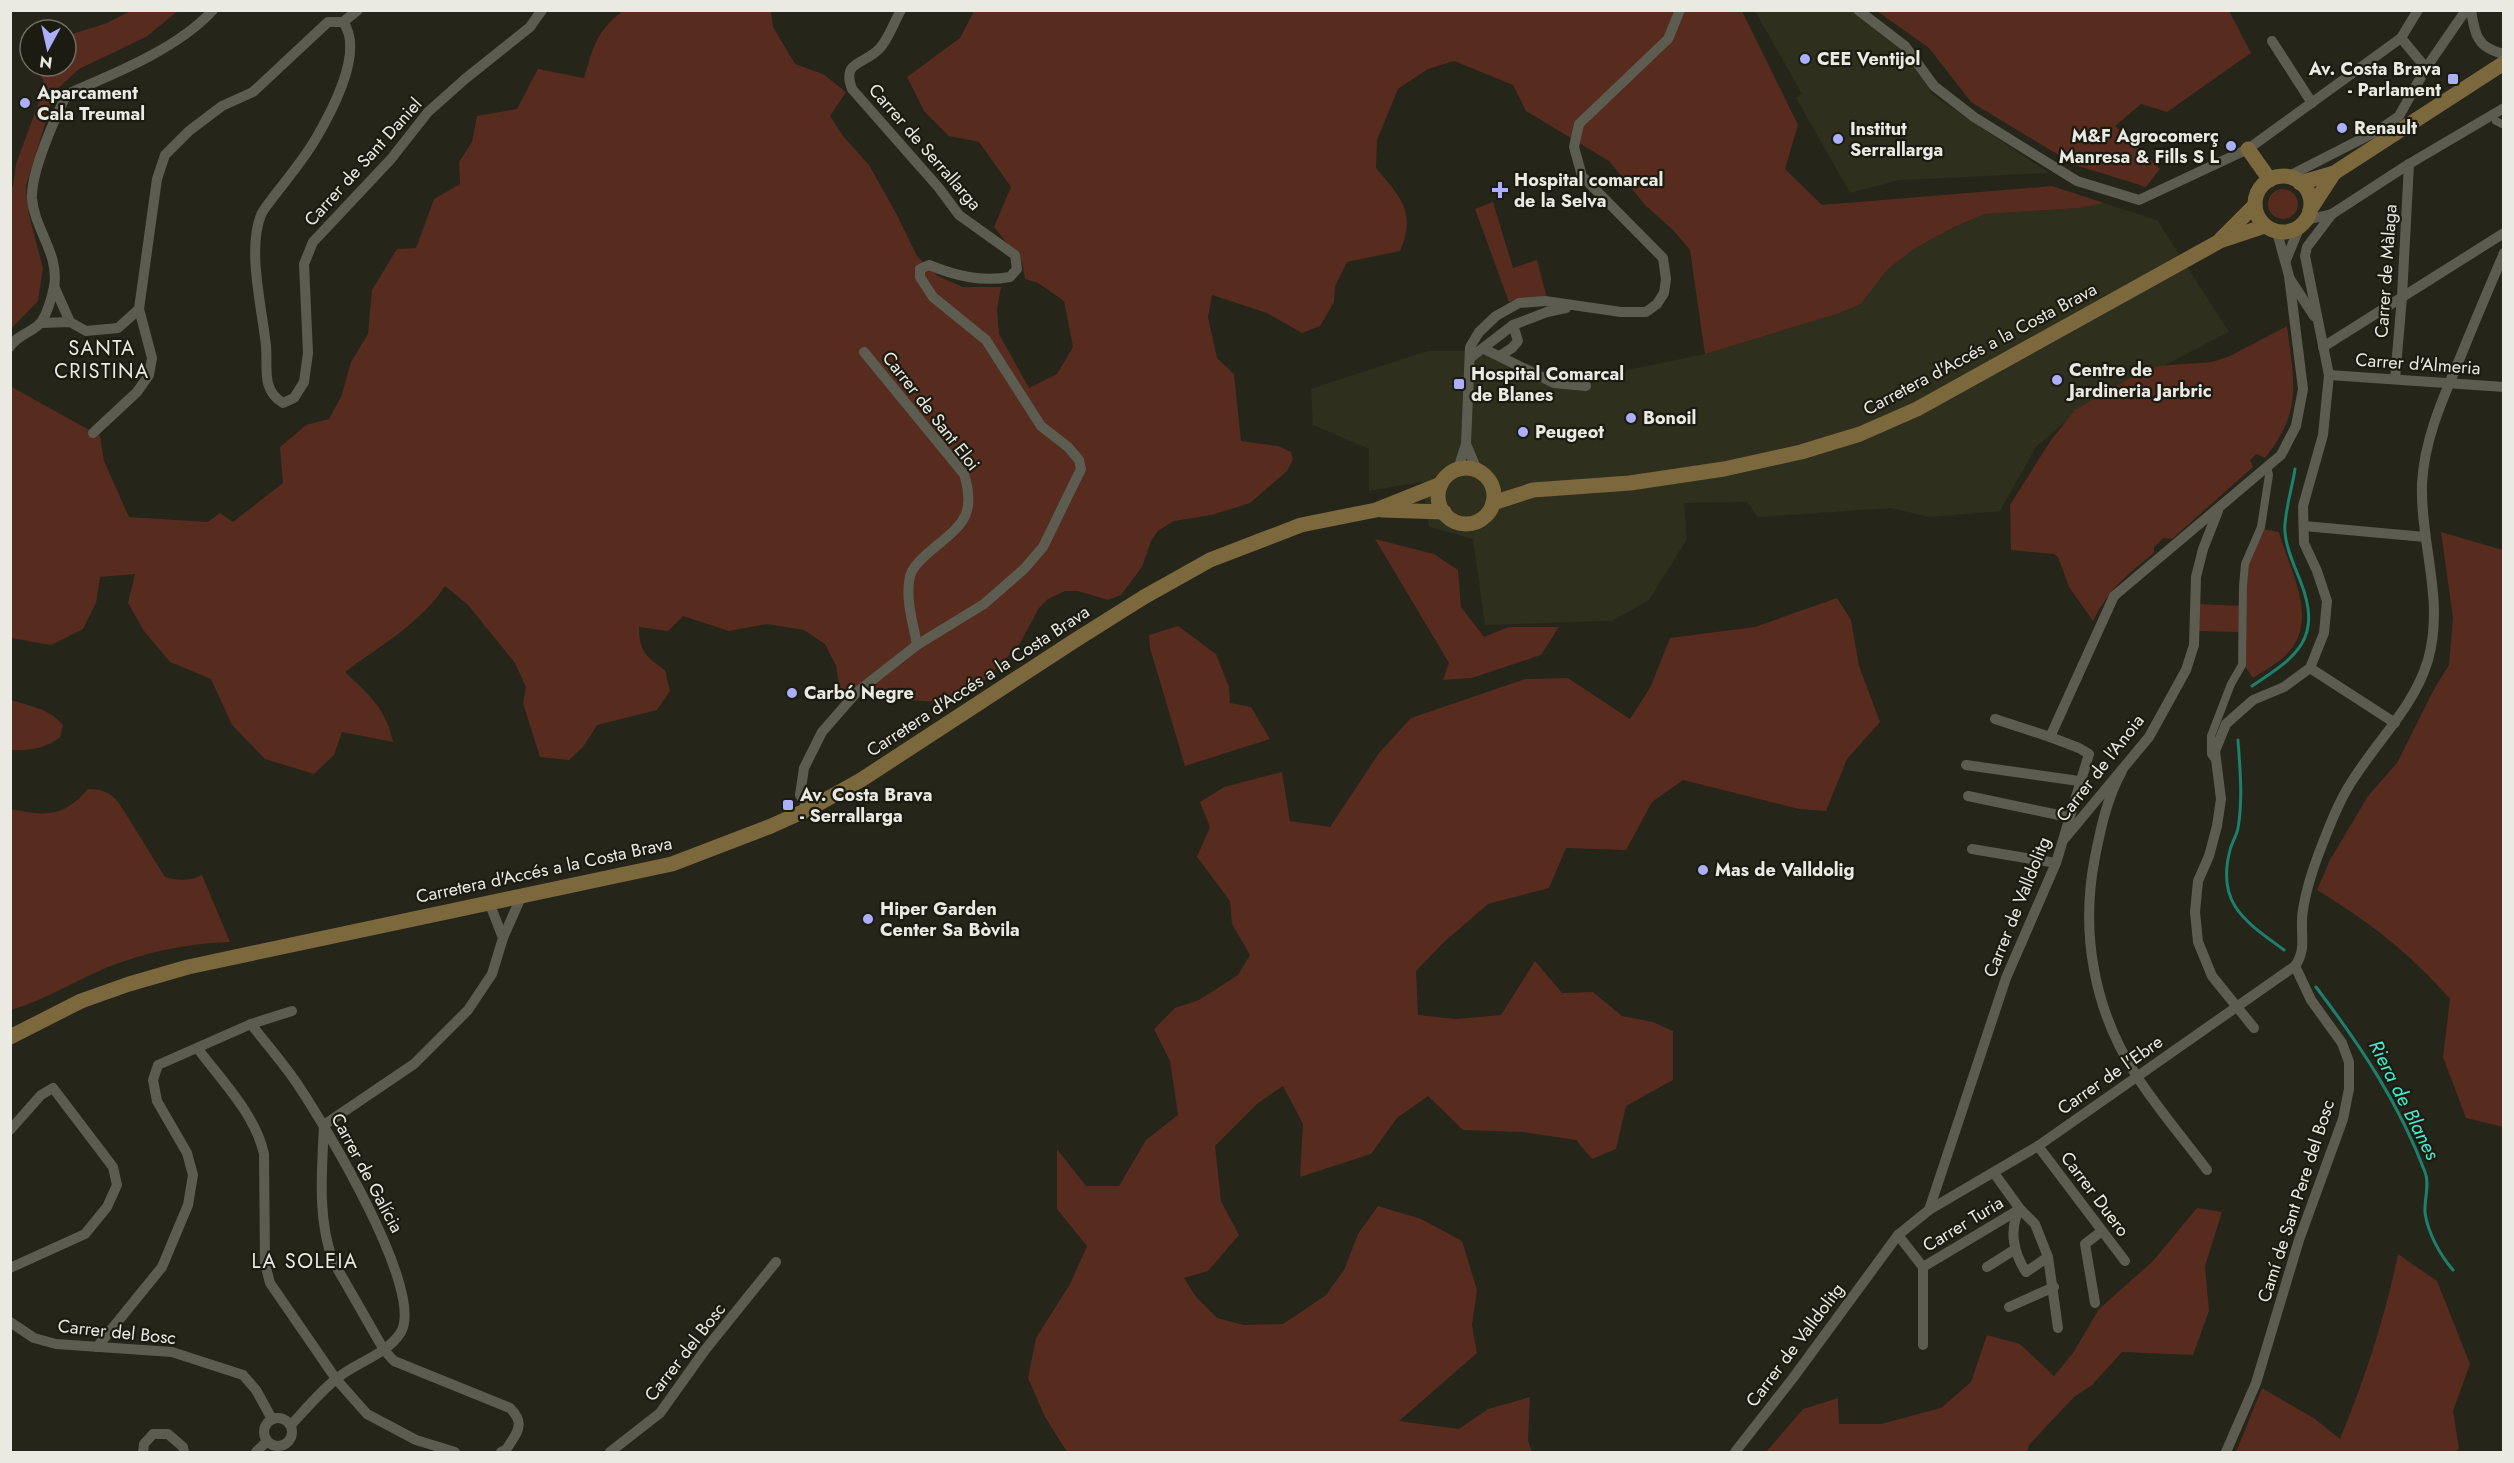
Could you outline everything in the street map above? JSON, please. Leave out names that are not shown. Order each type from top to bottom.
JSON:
[{"type":"main road","points":[[2334,173],[2305,219],[2291,231],[2271,229],[2257,214],[2255,205],[2259,190],[2270,180],[2294,180],[2334,173],[2504,63]]},
{"type":"main road","points":[[2248,149],[2270,180]]},
{"type":"main road","points":[[2294,180],[2310,196],[2305,219]]},
{"type":"main road","name":"Carretera d'Accés a la Costa Brava","points":[[2220,241],[2255,205]]},
{"type":"main road","name":"Carretera d'Accés a la Costa Brava","points":[[1493,503],[1533,490],[1630,483],[1724,469],[1801,452],[1860,434],[1917,410],[2220,241],[2271,229]]},
{"type":"main road","points":[[1458,469],[1477,470],[1490,482],[1493,503],[1484,517],[1470,523],[1455,521],[1444,512],[1438,497],[1441,484],[1447,476],[1458,469]]},
{"type":"main road","name":"Carretera d'Accés a la Costa Brava","points":[[1490,482],[1533,490]]},
{"type":"main road","name":"Carretera d'Accés a la Costa Brava","points":[[10,1037],[81,1001],[188,967],[672,864],[771,826],[809,809],[861,780],[1144,597],[1210,560],[1301,525],[1376,510],[1441,484]]},
{"type":"main road","name":"Carretera d'Accés a la Costa Brava","points":[[1376,510],[1444,512]]},
{"type":"street","points":[[10,347],[13,342],[41,322],[54,286],[54,262],[32,198],[37,171],[55,117],[67,94],[121,72],[163,49],[213,10]]},
{"type":"street","points":[[93,433],[137,392],[149,375],[152,358],[139,309],[157,179],[165,155],[189,131],[222,106],[253,92],[328,22],[343,22],[358,10]]},
{"type":"street","name":"Carrer de Sant Daniel","points":[[343,22],[350,31],[350,44],[348,67],[338,94],[315,140],[261,214],[255,237],[254,261],[263,315],[267,384],[272,396],[283,403],[294,398],[304,382],[308,353],[304,264],[313,242],[391,159],[428,112],[530,27],[542,10]]},
{"type":"street","name":"Carrer de Serrallarga","points":[[809,809],[800,795],[804,768],[822,732],[857,692],[916,645],[984,604],[1024,569],[1043,547],[1081,469],[1079,460],[1068,447],[1041,426],[986,340],[933,297],[920,277],[920,268],[929,265],[959,277],[993,280],[1010,277],[1017,269],[1015,255],[959,215],[939,188],[852,89],[848,77],[851,68],[881,47],[901,10]]},
{"type":"street","points":[[1458,469],[1466,444],[1470,347],[1479,332],[1496,316],[1519,303],[1545,301],[1574,307],[1646,312],[1657,304],[1664,293],[1666,279],[1663,258],[1582,176],[1574,147],[1579,124],[1668,39],[1680,10]]},
{"type":"street","points":[[1858,10],[1905,46],[1934,86],[1974,117],[2077,181],[2139,201],[2248,149],[2401,38],[2418,10]]},
{"type":"street","points":[[2294,180],[2399,116],[2426,68],[2466,10]]},
{"type":"street","points":[[2471,10],[2479,40],[2489,50],[2504,54]]},
{"type":"street","points":[[2401,38],[2426,68]]},
{"type":"street","points":[[2272,41],[2312,103]]},
{"type":"street","points":[[2254,1028],[2212,976],[2198,942],[2195,912],[2198,881],[2209,856],[2217,826],[2221,799],[2215,751],[2226,724],[2253,700],[2284,687],[2310,668],[2325,633],[2327,601],[2304,543],[2303,506],[2323,435],[2329,375],[2305,256],[2307,247],[2332,214],[2409,164],[2504,108]]},
{"type":"street","name":"Carrer de Màlaga","points":[[2395,379],[2409,164]]},
{"type":"street","points":[[2286,260],[2305,219],[2332,214]]},
{"type":"street","points":[[1995,719],[2050,737],[2114,596],[2282,455],[2296,426],[2303,388],[2286,260],[2271,229]]},
{"type":"street","points":[[2323,347],[2504,233]]},
{"type":"street","points":[[2310,668],[2395,723],[2417,688],[2428,659],[2434,624],[2434,587],[2425,537],[2422,482],[2430,435],[2449,383],[2504,253]]},
{"type":"street","points":[[2289,276],[2318,321]]},
{"type":"street","points":[[54,286],[70,322]]},
{"type":"street","points":[[1470,358],[1513,325],[1547,312],[1574,307]]},
{"type":"street","points":[[41,322],[70,322],[86,331],[118,328],[139,309]]},
{"type":"street","points":[[1500,356],[1518,341],[1513,325]]},
{"type":"street","points":[[1479,332],[1484,349],[1554,383],[1586,386]]},
{"type":"street","name":"Carrer de Sant Eloi","points":[[864,352],[964,474],[970,492],[969,511],[955,530],[920,560],[910,573],[908,596],[916,645]]},
{"type":"street","name":"Carrer d'Almeria","points":[[2329,375],[2504,387]]},
{"type":"street","points":[[1466,444],[1477,470]]},
{"type":"street","points":[[2216,760],[2211,754],[2211,736],[2231,684],[2242,666],[2245,564],[2261,527],[2269,475],[2267,467]]},
{"type":"street","name":"Carrer de l'Anoia","points":[[2063,840],[2149,737],[2186,670],[2194,645],[2196,578],[2203,549],[2218,510]]},
{"type":"street","points":[[2304,526],[2425,537]]},
{"type":"street","name":"Carrer de l'Ebre","points":[[1929,1210],[2038,1146],[2295,966],[2302,956],[2303,910],[2336,810],[2356,775],[2395,723]]},
{"type":"street","name":"Carrer de Valldolitg","points":[[1735,1452],[1793,1378],[1898,1235],[1929,1210],[2006,978],[2056,863],[2089,754],[2050,737]]},
{"type":"street","points":[[1966,765],[2079,781]]},
{"type":"street","points":[[2122,771],[2110,792],[2090,880],[2087,928],[2092,969],[2120,1048],[2137,1076],[2207,1170]]},
{"type":"street","points":[[1968,796],[2068,818]]},
{"type":"street","points":[[1972,849],[2056,863]]},
{"type":"street","points":[[501,1452],[506,1450],[520,1430],[519,1417],[510,1408],[394,1361],[384,1350],[333,1261],[327,1245],[321,1188],[324,1125],[414,1064],[468,1010],[492,974],[503,938],[522,896]]},
{"type":"street","points":[[489,903],[503,938]]},
{"type":"street","name":"Camí de Sant Pere del Bosc","points":[[2226,1452],[2256,1383],[2299,1240],[2343,1119],[2349,1089],[2349,1062],[2342,1043],[2310,1000],[2295,966]]},
{"type":"street","points":[[97,1347],[162,1267],[188,1205],[193,1175],[187,1153],[157,1101],[153,1080],[158,1065],[251,1024],[292,1011]]},
{"type":"street","name":"Carrer de Galícia","points":[[251,1024],[297,1083],[324,1125],[389,1249],[402,1293],[404,1322],[400,1333],[384,1350]]},
{"type":"street","points":[[198,1049],[253,1124],[260,1138],[264,1154],[265,1264],[270,1283],[336,1379],[367,1414],[416,1440],[455,1452]]},
{"type":"street","points":[[10,1130],[41,1095],[53,1088],[113,1167],[117,1185],[106,1207],[85,1234],[10,1268]]},
{"type":"street","name":"Carrer Duero","points":[[2038,1146],[2125,1261]]},
{"type":"street","points":[[1994,1173],[2020,1209],[2035,1224],[2048,1257],[2058,1328]]},
{"type":"street","points":[[2020,1209],[2013,1219],[2014,1250],[2026,1272],[2048,1257]]},
{"type":"street","name":"Carrer Turia","points":[[1923,1268],[2020,1209]]},
{"type":"street","points":[[2095,1303],[2085,1244],[2102,1231]]},
{"type":"street","points":[[1898,1235],[1923,1268],[1923,1346]]},
{"type":"street","points":[[1987,1267],[2014,1250]]},
{"type":"street","name":"Carrer del Bosc","points":[[610,1452],[660,1413],[673,1398],[705,1350],[776,1262]]},
{"type":"street","points":[[2009,1307],[2054,1287]]},
{"type":"street","name":"Carrer del Bosc","points":[[10,1322],[34,1338],[56,1344],[172,1352],[243,1375],[256,1390],[272,1419]]},
{"type":"street","points":[[291,1425],[336,1379],[384,1350]]},
{"type":"street","points":[[283,1418],[291,1425],[292,1436],[289,1448],[276,1446],[267,1441],[264,1428],[272,1419],[283,1418]]},
{"type":"street","points":[[143,1452],[144,1444],[153,1434],[168,1434],[183,1447],[184,1452]]},
{"type":"street","points":[[256,1452],[267,1441]]},
{"type":"shaded area","points":[[130,11],[178,11],[146,37],[78,70],[78,32],[107,23]]},
{"type":"shaded area","points":[[623,11],[771,11],[773,27],[795,64],[823,74],[846,92],[830,116],[843,136],[869,165],[917,256],[938,276],[963,287],[1001,287],[997,309],[999,334],[1029,388],[1057,374],[1073,347],[1064,301],[1038,283],[1025,279],[1022,262],[994,227],[1011,187],[979,142],[949,136],[924,111],[907,77],[960,38],[974,11],[1742,11],[1798,125],[1785,169],[1822,205],[2052,186],[2104,203],[2079,208],[1985,214],[1954,227],[1914,249],[1887,270],[1861,304],[1840,313],[1705,354],[1690,250],[1673,230],[1645,205],[1609,161],[1526,111],[1513,85],[1454,61],[1428,69],[1398,89],[1377,140],[1376,168],[1399,197],[1406,215],[1407,226],[1400,251],[1347,262],[1335,286],[1334,302],[1320,326],[1302,333],[1267,313],[1212,295],[1208,317],[1217,358],[1234,374],[1241,441],[1278,446],[1291,452],[1293,459],[1287,471],[1250,503],[1212,515],[1174,521],[1158,531],[1151,541],[1142,567],[1121,595],[1108,600],[1078,591],[1065,591],[1048,599],[1039,608],[1019,645],[984,681],[952,699],[939,702],[876,698],[840,689],[836,666],[825,644],[804,630],[767,624],[729,631],[683,616],[668,631],[639,627],[642,648],[648,657],[665,670],[670,691],[657,710],[597,725],[583,747],[569,760],[540,757],[523,703],[526,687],[515,663],[468,605],[445,586],[412,623],[345,672],[369,695],[381,711],[393,742],[342,732],[334,755],[314,774],[265,759],[232,725],[211,679],[170,662],[144,631],[128,603],[135,574],[100,577],[96,603],[83,629],[51,645],[11,638],[10,386],[100,436],[104,461],[129,517],[208,522],[220,513],[233,522],[283,483],[280,447],[306,425],[329,419],[341,397],[351,362],[368,334],[372,290],[397,249],[416,248],[434,199],[460,184],[459,162],[472,142],[477,116],[517,109],[538,69],[584,78],[597,40],[607,25]]},
{"type":"shaded area","points":[[1755,11],[1852,11],[1903,48],[1933,95],[2049,173],[1900,180],[1850,193],[1796,98],[1802,94]]},
{"type":"shaded area","points":[[1877,11],[2229,11],[2251,53],[2167,112],[2141,104],[2115,126],[2160,169],[2146,187],[2075,165],[1971,102],[1929,48]]},
{"type":"shaded area","points":[[69,78],[55,91],[26,186],[29,215],[43,268],[38,301],[11,329],[11,188],[16,164],[44,88],[43,79]]},
{"type":"shaded area","points":[[2283,189],[2294,193],[2298,204],[2294,215],[2283,219],[2272,215],[2268,204],[2272,193]]},
{"type":"shaded area","points":[[1493,202],[1513,268],[1537,260],[1547,298],[1518,299],[1509,302],[1475,209]]},
{"type":"shaded area","points":[[2104,203],[2157,220],[2229,332],[2080,409],[2036,447],[2000,511],[1930,517],[1890,508],[1758,517],[1747,502],[1684,503],[1687,539],[1649,600],[1612,621],[1485,625],[1473,539],[1429,527],[1422,482],[1369,491],[1369,449],[1313,425],[1311,389],[1427,351],[1462,351],[1529,364],[1574,381],[1705,354],[1840,313],[1861,304],[1887,270],[1914,249],[1954,227],[1985,214],[2078,208]]},
{"type":"shaded area","points":[[2287,326],[2293,395],[2291,410],[2277,441],[2265,458],[2256,454],[2250,460],[2253,467],[2172,539],[2164,538],[2154,547],[2154,553],[2113,590],[2093,621],[2069,587],[2058,557],[2054,554],[2011,550],[2010,505],[2051,440],[2075,410],[2134,376],[2159,366],[2212,362],[2230,356]]},
{"type":"shaded area","points":[[2263,529],[2279,532],[2300,596],[2301,628],[2295,643],[2284,657],[2253,678],[2244,665],[2247,565]]},
{"type":"shaded area","points":[[2441,532],[2503,550],[2503,1127],[2466,1118],[2443,1057],[2450,999],[2388,939],[2317,890],[2330,860],[2368,796],[2397,763],[2433,691],[2449,665],[2453,618]]},
{"type":"shaded area","points":[[1375,539],[1434,554],[1458,570],[1461,607],[1484,637],[1509,627],[1559,627],[1541,655],[1472,678],[1443,680],[1449,663]]},
{"type":"shaded area","points":[[1837,598],[1851,620],[1859,666],[1880,722],[1847,759],[1826,811],[1799,809],[1683,780],[1652,802],[1626,850],[1566,848],[1549,888],[1488,904],[1444,942],[1416,971],[1418,1015],[1456,1019],[1501,1015],[1535,961],[1562,993],[1593,992],[1622,1016],[1653,1022],[1673,1031],[1673,1080],[1626,1106],[1616,1149],[1592,1159],[1576,1140],[1523,1132],[1463,1130],[1428,1096],[1397,1118],[1371,1154],[1300,1177],[1303,1124],[1283,1086],[1258,1103],[1215,1146],[1221,1201],[1239,1235],[1208,1271],[1184,1278],[1196,1297],[1217,1318],[1244,1325],[1283,1324],[1326,1295],[1344,1270],[1358,1234],[1378,1206],[1421,1219],[1462,1241],[1477,1290],[1472,1325],[1477,1353],[1399,1421],[1459,1429],[1488,1409],[1530,1397],[1528,1441],[1532,1452],[1067,1452],[1045,1417],[1028,1378],[1036,1338],[1070,1284],[1087,1246],[1057,1209],[1057,1149],[1086,1186],[1119,1186],[1146,1140],[1178,1115],[1170,1061],[1154,1029],[1175,1008],[1199,1000],[1238,975],[1250,955],[1232,924],[1230,901],[1197,857],[1210,827],[1200,802],[1224,787],[1282,772],[1290,821],[1330,827],[1379,753],[1411,718],[1525,679],[1568,678],[1630,719],[1650,688],[1670,638],[1755,627]]},
{"type":"shaded area","points":[[2196,604],[2243,606],[2241,632],[2195,631]]},
{"type":"shaded area","points":[[1178,626],[1216,654],[1229,687],[1230,703],[1251,707],[1270,739],[1185,766],[1150,648],[1149,635]]},
{"type":"shaded area","points":[[11,700],[51,714],[63,725],[60,737],[37,748],[11,750]]},
{"type":"shaded area","points":[[88,789],[105,792],[119,803],[165,877],[184,880],[202,875],[230,942],[183,946],[137,957],[108,967],[48,996],[11,1010],[11,809],[33,813],[52,813],[70,805]]},
{"type":"shaded area","points":[[2197,1208],[2222,1212],[2205,1266],[2209,1311],[2193,1355],[2122,1352],[2092,1385],[2074,1397],[2029,1445],[2027,1452],[1766,1452],[1803,1409],[1838,1398],[1839,1424],[1881,1424],[1941,1408],[1971,1382],[1987,1335],[2020,1344],[2054,1376],[2073,1353],[2099,1309],[2153,1261]]},
{"type":"shaded area","points":[[2398,1254],[2437,1281],[2470,1364],[2453,1411],[2459,1449],[2455,1452],[2236,1452],[2262,1388],[2315,1419],[2340,1439],[2374,1348]]},
{"type":"waterway","name":"Riera de Blanes","points":[[2252,686],[2293,655],[2307,631],[2309,617],[2306,600],[2285,532],[2295,469]]},
{"type":"waterway","name":"Riera de Blanes","points":[[2238,740],[2241,784],[2240,817],[2230,850],[2227,884],[2231,898],[2246,920],[2284,950]]},
{"type":"waterway","name":"Riera de Blanes","points":[[2316,987],[2363,1053],[2403,1122],[2426,1177],[2425,1213],[2429,1228],[2439,1251],[2453,1270]]},
{"type":"place","name":"CEE Ventijol","points":[[1805,59]]},
{"type":"place","name":"Av. Costa Brava - Parlament","points":[[2453,79]]},
{"type":"place","name":"Aparcament Cala Treumal","points":[[25,103]]},
{"type":"place","name":"Renault","points":[[2342,128]]},
{"type":"place","name":"Institut Serrallarga","points":[[1838,139]]},
{"type":"place","name":"M&F Agrocomerç Manresa & Fills S L","points":[[2231,146]]},
{"type":"place","name":"Hospital comarcal de la Selva","points":[[1500,190]]},
{"type":"place","name":"Centre de Jardineria Jarbric","points":[[2057,380]]},
{"type":"place","name":"Hospital Comarcal de Blanes","points":[[1459,384]]},
{"type":"place","name":"Bonoil","points":[[1631,418]]},
{"type":"place","name":"Peugeot","points":[[1523,432]]},
{"type":"place","name":"Carbó Negre","points":[[792,693]]},
{"type":"place","name":"Av. Costa Brava - Serrallarga","points":[[788,805]]},
{"type":"place","name":"Mas de Valldolig","points":[[1703,870]]},
{"type":"place","name":"Hiper Garden Center Sa Bòvila","points":[[868,919]]},
{"type":"district","name":"SANTA CRISTINA","points":[[102,360]]},
{"type":"district","name":"LA SOLEIA","points":[[305,1261]]}]
